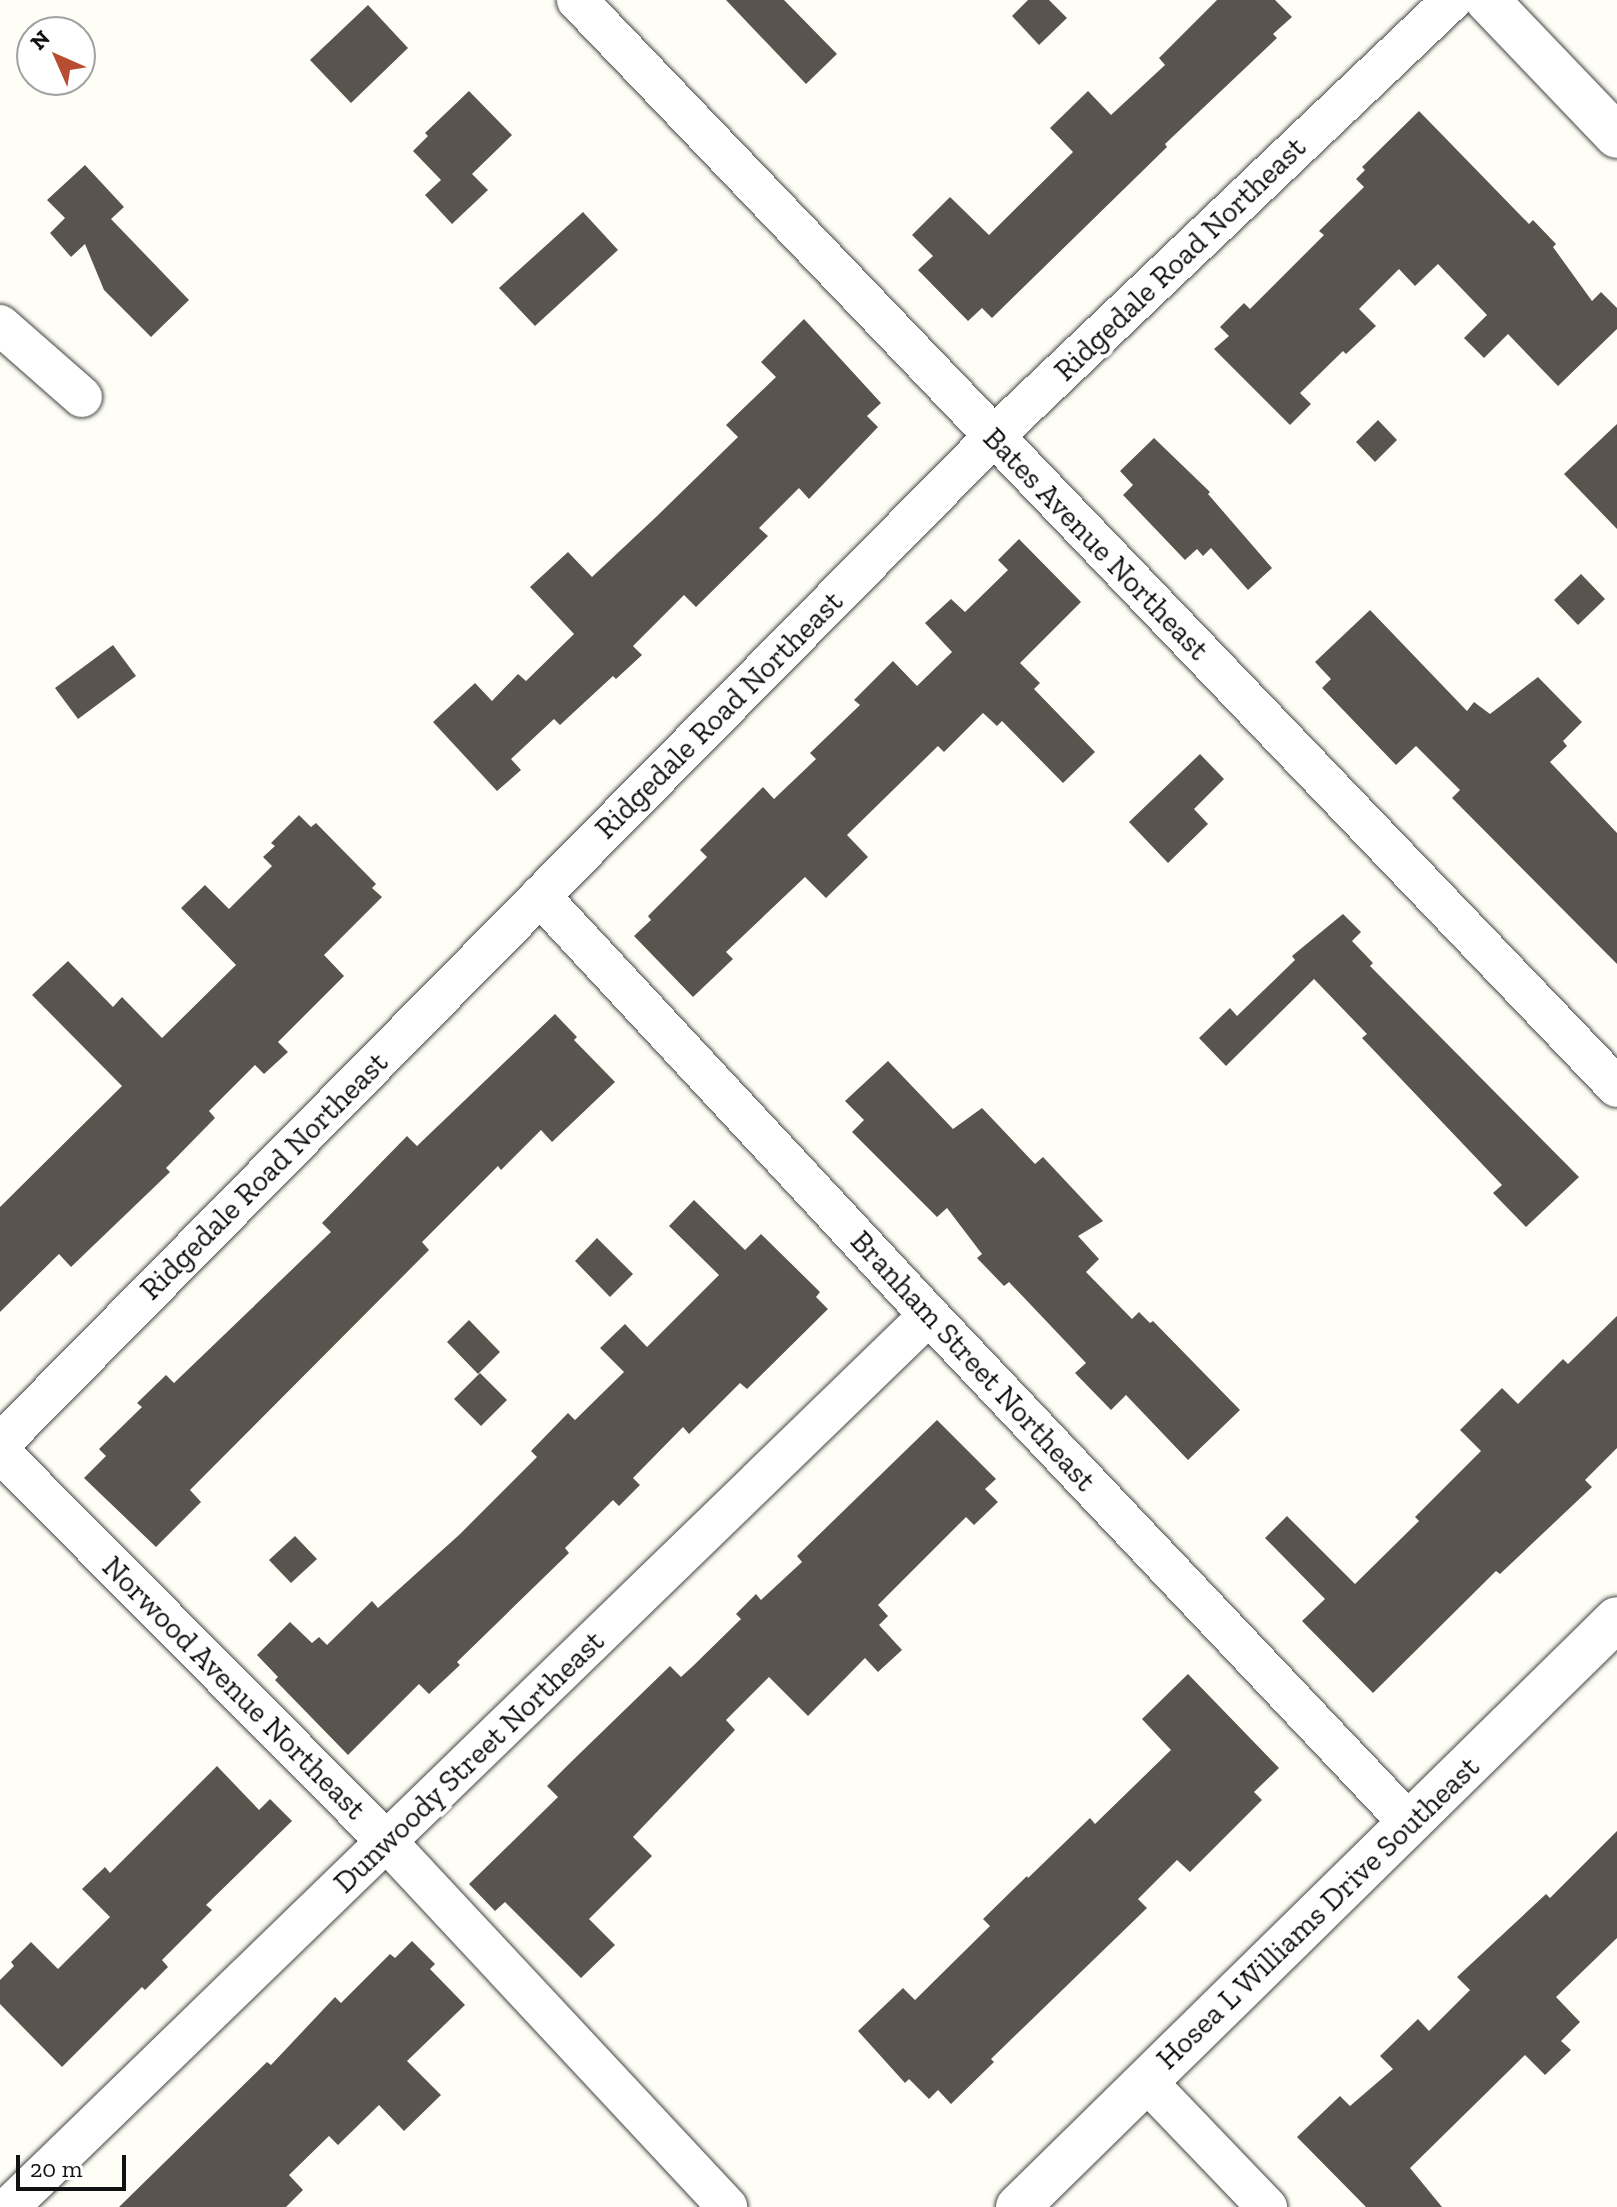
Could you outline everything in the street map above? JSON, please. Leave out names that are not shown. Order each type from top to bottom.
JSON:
[{"type":"street","name":"Bates Avenue Northeast","points":[[577,0],[1617,1087]]},
{"type":"street","name":"Ridgedale Road Northeast","points":[[0,1444],[993,437],[1452,0]]},
{"type":"street","points":[[1487,0],[1617,136]]},
{"type":"street","points":[[0,325],[82,397]]},
{"type":"street","name":"Branham Street Northeast","points":[[540,896],[929,1315],[1409,1823]]},
{"type":"street","name":"Dunwoody Street Northeast","points":[[9,2207],[929,1315]]},
{"type":"street","name":"Norwood Avenue Northeast","points":[[0,1452],[387,1842],[727,2207]]},
{"type":"street","name":"Hosea L Williams Drive Southeast","points":[[1018,2207],[1617,1619]]},
{"type":"street","points":[[1146,2081],[1267,2207]]},
{"type":"building","points":[[726,0],[784,0],[837,54],[806,84]]},
{"type":"building","points":[[1028,0],[1049,0],[1067,18],[1039,45],[1012,16]]},
{"type":"building","points":[[1217,0],[1275,0],[1292,17],[1273,34],[1277,38],[1165,144],[1167,147],[992,318],[982,308],[968,321],[918,270],[933,256],[912,235],[950,197],[989,235],[1073,152],[1050,128],[1088,91],[1111,115],[1165,65],[1159,58]]},
{"type":"building","points":[[368,5],[408,48],[351,103],[310,60]]},
{"type":"building","points":[[469,91],[512,135],[472,174],[488,190],[452,224],[425,195],[441,180],[413,151],[428,136],[425,133]]},
{"type":"building","points":[[1419,111],[1529,224],[1533,220],[1556,244],[1553,247],[1592,301],[1601,292],[1617,308],[1617,329],[1558,386],[1508,334],[1484,358],[1464,338],[1487,315],[1438,264],[1415,286],[1399,269],[1359,309],[1376,326],[1346,354],[1343,351],[1300,393],[1311,404],[1290,425],[1214,349],[1229,336],[1220,327],[1244,303],[1250,309],[1324,235],[1319,231],[1364,187],[1356,179],[1365,170],[1362,167]]},
{"type":"building","points":[[85,165],[124,207],[111,219],[189,300],[151,337],[104,290],[85,244],[71,257],[50,233],[65,218],[47,200]]},
{"type":"building","points":[[583,212],[618,250],[535,326],[499,288]]},
{"type":"building","points":[[804,319],[881,403],[867,416],[878,427],[809,499],[799,488],[759,528],[768,536],[696,607],[684,595],[633,646],[642,655],[616,679],[613,676],[560,725],[554,719],[511,759],[521,770],[497,791],[433,722],[475,683],[492,701],[518,674],[526,681],[574,634],[530,587],[568,552],[592,577],[738,437],[726,425],[776,377],[761,362]]},
{"type":"building","points":[[1378,420],[1397,440],[1375,462],[1356,442]]},
{"type":"building","points":[[1617,424],[1617,529],[1564,474]]},
{"type":"building","points":[[1154,438],[1210,492],[1208,494],[1272,568],[1248,590],[1211,548],[1203,556],[1197,549],[1185,560],[1123,495],[1133,485],[1120,471]]},
{"type":"building","points":[[1019,539],[1081,602],[1020,663],[1040,683],[1034,689],[1095,752],[1063,783],[1002,721],[997,726],[983,713],[944,752],[938,746],[847,835],[868,857],[826,898],[805,877],[726,952],[733,959],[693,997],[634,936],[651,920],[648,916],[707,857],[700,850],[763,787],[774,799],[816,759],[810,753],[860,705],[854,700],[893,661],[917,686],[952,652],[925,623],[951,599],[965,612],[1008,570],[998,560]]},
{"type":"building","points":[[1581,574],[1605,599],[1578,625],[1554,600]]},
{"type":"building","points":[[1370,610],[1467,711],[1474,702],[1490,714],[1538,677],[1582,722],[1563,741],[1567,746],[1550,762],[1617,833],[1617,964],[1452,798],[1460,790],[1416,746],[1396,765],[1322,688],[1331,679],[1315,662]]},
{"type":"building","points":[[113,645],[136,676],[78,719],[55,688]]},
{"type":"building","points":[[1200,754],[1224,779],[1194,809],[1208,824],[1168,863],[1129,822]]},
{"type":"building","points":[[299,815],[311,827],[316,823],[376,884],[372,888],[382,897],[324,955],[344,976],[278,1042],[288,1052],[264,1074],[255,1065],[209,1111],[215,1118],[166,1168],[170,1172],[71,1267],[59,1254],[0,1312],[0,1207],[122,1086],[32,995],[68,961],[113,1007],[122,997],[162,1038],[236,965],[181,908],[205,885],[229,909],[272,866],[263,857],[275,846],[271,843]]},
{"type":"building","points":[[1343,914],[1361,932],[1352,941],[1373,963],[1370,966],[1579,1177],[1526,1227],[1493,1193],[1502,1185],[1362,1038],[1367,1034],[1314,979],[1226,1066],[1199,1038],[1230,1008],[1237,1016],[1295,960],[1292,956]]},
{"type":"building","points":[[555,1014],[577,1037],[574,1040],[615,1082],[552,1142],[541,1130],[501,1170],[498,1166],[422,1242],[429,1250],[190,1490],[201,1502],[156,1547],[84,1478],[106,1456],[99,1449],[142,1407],[137,1403],[166,1375],[174,1383],[331,1232],[322,1223],[407,1136],[417,1146]]},
{"type":"building","points":[[888,1061],[953,1129],[982,1108],[1035,1164],[1043,1157],[1103,1221],[1078,1236],[1099,1259],[1086,1272],[1132,1319],[1139,1312],[1150,1323],[1153,1321],[1240,1410],[1188,1460],[1126,1395],[1111,1410],[1075,1373],[1086,1363],[1009,1282],[1004,1286],[977,1258],[982,1254],[947,1208],[937,1217],[852,1132],[864,1120],[845,1101]]},
{"type":"building","points":[[694,1200],[745,1250],[761,1234],[820,1292],[816,1297],[828,1309],[747,1389],[740,1383],[689,1434],[683,1427],[633,1478],[640,1485],[619,1506],[613,1500],[565,1548],[569,1553],[457,1662],[460,1665],[429,1694],[419,1684],[348,1755],[275,1680],[278,1677],[257,1655],[290,1622],[312,1643],[319,1637],[327,1645],[372,1601],[378,1608],[459,1535],[537,1457],[531,1451],[568,1413],[575,1420],[624,1372],[600,1348],[625,1324],[647,1347],[719,1275],[669,1226]]},
{"type":"building","points":[[597,1238],[633,1274],[610,1297],[575,1261]]},
{"type":"building","points":[[1617,1316],[1617,1448],[1585,1480],[1592,1487],[1500,1574],[1496,1571],[1373,1693],[1302,1621],[1325,1599],[1265,1538],[1287,1516],[1355,1584],[1419,1521],[1415,1517],[1481,1451],[1460,1430],[1502,1388],[1518,1404],[1563,1359],[1568,1364]]},
{"type":"building","points":[[469,1320],[500,1352],[478,1374],[447,1342]]},
{"type":"building","points":[[480,1373],[507,1400],[481,1426],[454,1399]]},
{"type":"building","points":[[937,1420],[996,1479],[985,1489],[998,1502],[974,1525],[966,1517],[878,1605],[888,1616],[879,1625],[902,1650],[878,1672],[865,1658],[808,1716],[769,1677],[726,1720],[735,1730],[633,1837],[652,1856],[589,1919],[615,1945],[581,1978],[505,1902],[495,1911],[469,1884],[558,1797],[547,1786],[571,1762],[670,1666],[681,1677],[693,1666],[741,1619],[736,1614],[756,1594],[761,1600],[802,1562],[797,1556]]},
{"type":"building","points":[[295,1536],[317,1559],[291,1583],[269,1560]]},
{"type":"building","points":[[1188,1674],[1279,1768],[1254,1792],[1262,1800],[1190,1872],[1177,1860],[1138,1899],[1147,1908],[991,2059],[994,2062],[951,2104],[938,2090],[929,2099],[909,2079],[905,2083],[858,2031],[903,1988],[915,2000],[990,1926],[983,1919],[1027,1876],[1090,1818],[1095,1824],[1171,1750],[1142,1719]]},
{"type":"building","points":[[217,1766],[259,1810],[270,1799],[292,1821],[206,1905],[212,1910],[162,1960],[168,1967],[145,1990],[142,1987],[62,2067],[0,2004],[0,1980],[14,1966],[11,1962],[31,1942],[58,1969],[110,1917],[82,1889],[105,1867],[110,1873]]},
{"type":"building","points":[[1617,1831],[1617,1938],[1556,1997],[1580,2022],[1561,2041],[1571,2050],[1545,2075],[1525,2055],[1410,2168],[1442,2207],[1366,2207],[1297,2137],[1340,2096],[1350,2106],[1393,2069],[1380,2056],[1418,2019],[1429,2031],[1470,1990],[1457,1977],[1546,1894],[1550,1898]]},
{"type":"building","points":[[412,1941],[435,1964],[430,1969],[465,2005],[407,2061],[441,2095],[404,2131],[379,2105],[338,2145],[329,2136],[289,2175],[303,2190],[286,2207],[119,2207],[267,2062],[271,2065],[335,1997],[341,2003],[390,1954],[395,1958]]}]
